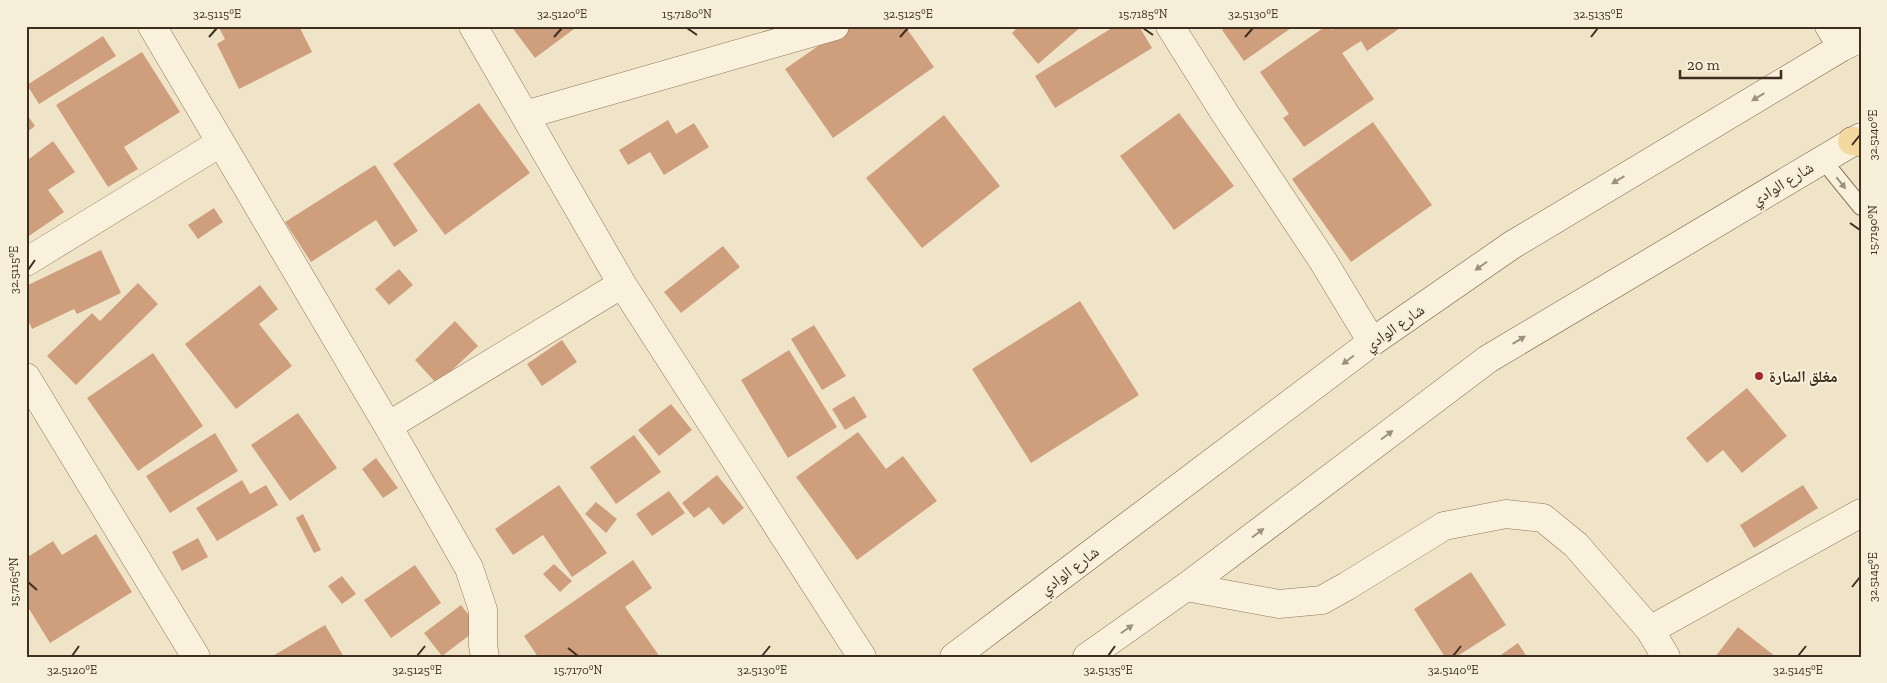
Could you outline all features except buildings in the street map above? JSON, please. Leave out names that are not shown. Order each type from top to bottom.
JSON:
[{"type":"street","points":[[152,26],[388,426],[469,568],[483,610],[485,657]]},
{"type":"street","points":[[473,26],[622,284],[851,653]]},
{"type":"street","points":[[525,115],[835,26]]},
{"type":"street","points":[[1170,26],[1226,115],[1323,261],[1372,342]]},
{"type":"street","name":"شارع الوادي","points":[[954,657],[1372,342],[1512,245],[1844,37]]},
{"type":"street","name":"شارع الوادي","points":[[1087,657],[1186,587],[1488,359],[1822,159],[1858,140]]},
{"type":"street","points":[[26,262],[220,143]]},
{"type":"street","points":[[388,426],[622,284]]},
{"type":"street","points":[[26,377],[196,657]]},
{"type":"street","points":[[1650,630],[1861,513]]},
{"type":"street","points":[[1186,587],[1278,604],[1322,600],[1444,526],[1506,514],[1543,518],[1576,545],[1650,630],[1666,657]]},
{"type":"lane","points":[[1822,159],[1861,207]]},
{"type":"place","name":"مغلق المنارة","points":[[1759,376]]}]
